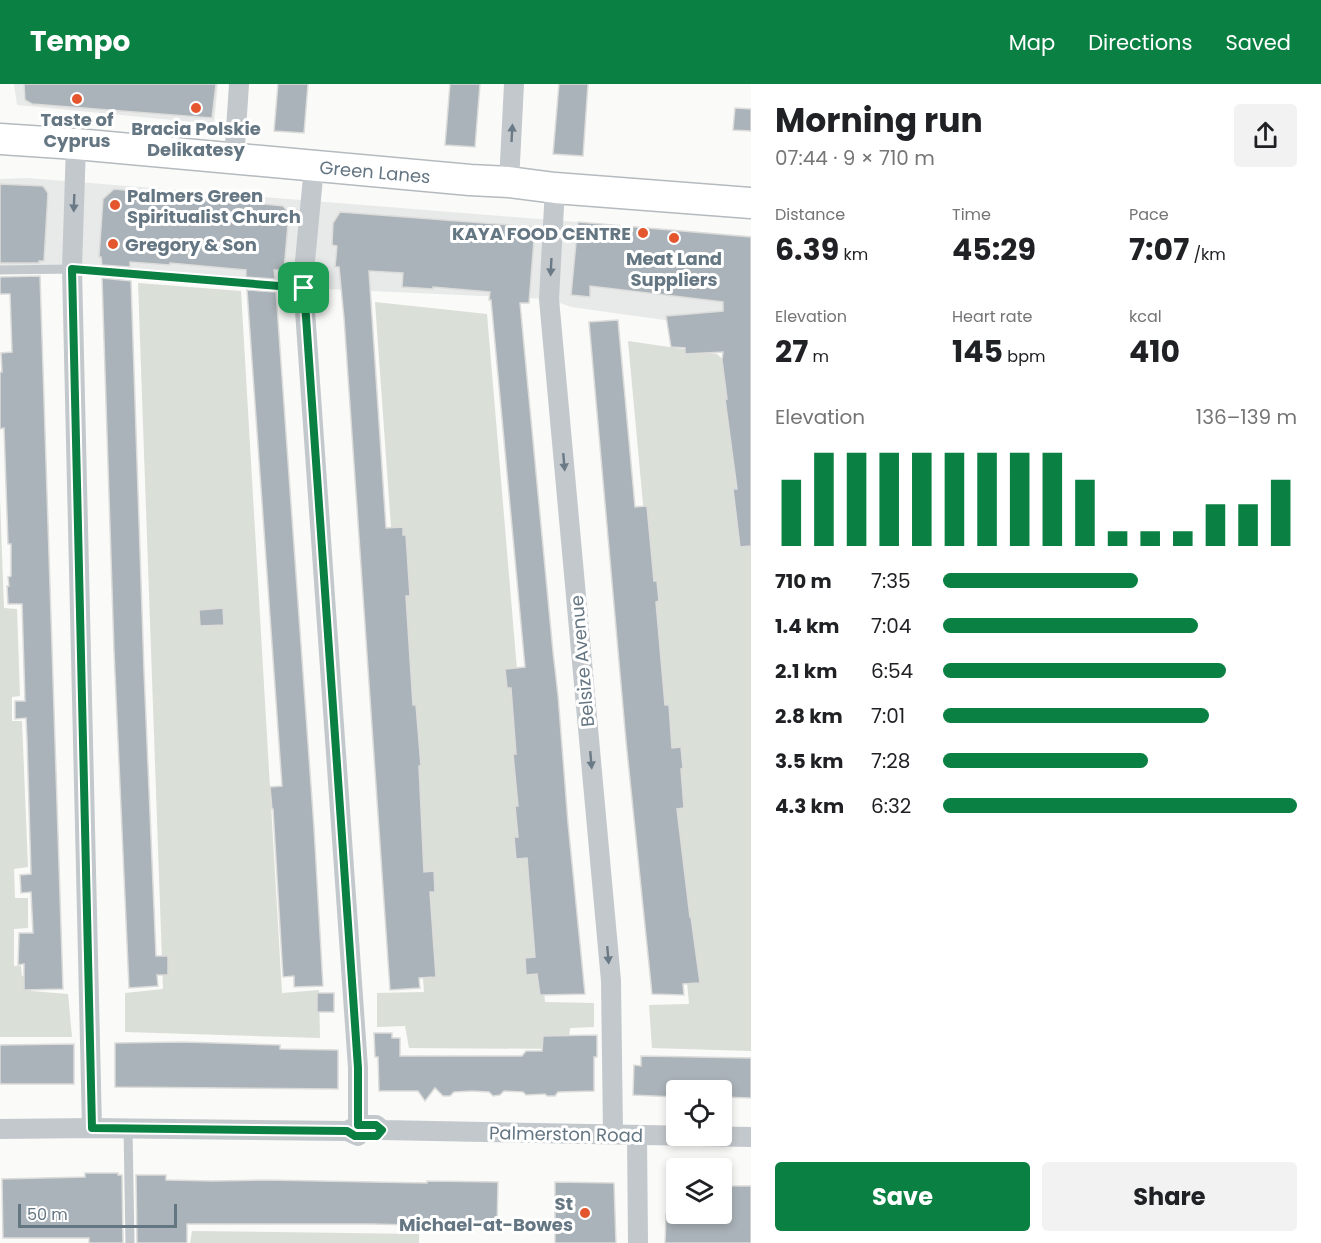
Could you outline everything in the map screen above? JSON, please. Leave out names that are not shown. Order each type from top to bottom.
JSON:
[{"type":"main road","name":"Green Lanes","points":[[0,139],[751,203]]},
{"type":"street","points":[[234,160],[239,84]]},
{"type":"street","points":[[509,182],[514,84]]},
{"type":"street","points":[[76,144],[72,269],[92,1128]]},
{"type":"street","points":[[314,167],[303,282],[357,1057],[353,1128]]},
{"type":"street","name":"Belsize Avenue","points":[[555,188],[549,298],[611,981],[613,1134]]},
{"type":"street","name":"Palmerston Road","points":[[0,1129],[353,1128],[355,1136],[377,1136],[382,1130],[751,1137]]},
{"type":"street","points":[[637,1135],[638,1243]]},
{"type":"lane","points":[[0,270],[72,269],[304,288]]},
{"type":"lane","points":[[128,1128],[130,1243]]},
{"type":"shaded area","points":[[14,84],[218,84],[214,124],[17,105]]},
{"type":"shaded area","points":[[27,178],[751,236],[751,332],[571,307],[549,299],[304,288],[72,269],[0,270],[0,179]]},
{"type":"shaded area","points":[[138,283],[241,291],[282,993],[319,990],[320,1038],[125,1032],[125,993],[163,989]]},
{"type":"shaded area","points":[[375,302],[487,314],[545,1002],[594,1003],[594,1027],[570,1028],[568,1049],[409,1048],[405,1026],[377,1027],[377,993],[424,992]]},
{"type":"shaded area","points":[[628,341],[717,354],[734,370],[751,516],[751,1051],[652,1048],[649,1005],[689,1004]]},
{"type":"shaded area","points":[[0,498],[4,608],[17,609],[20,696],[12,697],[12,721],[22,721],[28,867],[14,869],[15,898],[28,898],[28,928],[14,929],[14,966],[21,966],[22,976],[29,975],[31,991],[68,994],[72,1037],[0,1037]]},
{"type":"shaded area","points":[[192,1231],[419,1234],[419,1243],[190,1243]]},
{"type":"building","points":[[24,84],[216,84],[212,118],[32,104],[25,100]]},
{"type":"building","points":[[278,84],[308,84],[304,133],[274,131]]},
{"type":"building","points":[[450,84],[480,84],[475,147],[445,145]]},
{"type":"building","points":[[559,84],[588,84],[583,156],[553,154]]},
{"type":"building","points":[[735,108],[751,109],[751,131],[733,130]]},
{"type":"building","points":[[0,184],[43,186],[48,193],[44,261],[0,263]]},
{"type":"building","points":[[114,189],[283,206],[289,213],[284,270],[274,270],[275,279],[246,277],[246,270],[170,263],[170,265],[130,262],[130,267],[102,265],[101,257],[99,257],[103,199]]},
{"type":"building","points":[[340,212],[535,227],[529,303],[520,303],[585,994],[540,995],[537,974],[526,975],[525,958],[535,957],[527,858],[516,859],[514,837],[518,837],[515,806],[518,806],[513,754],[516,754],[511,688],[507,688],[505,669],[525,667],[490,292],[402,287],[403,273],[369,271],[386,528],[403,527],[403,535],[406,535],[410,596],[406,596],[413,705],[416,705],[421,766],[419,766],[424,872],[434,871],[435,892],[430,892],[436,977],[419,978],[420,988],[390,990],[344,318],[339,267],[335,267],[337,246],[332,245],[333,223]]},
{"type":"building","points":[[578,222],[751,237],[751,546],[740,547],[733,489],[737,489],[725,399],[727,399],[723,352],[685,354],[685,348],[671,347],[666,316],[723,311],[723,302],[590,286],[590,297],[571,295]]},
{"type":"building","points":[[40,276],[63,989],[24,990],[24,964],[18,965],[19,933],[33,933],[31,892],[21,893],[20,875],[31,874],[27,739],[26,718],[15,719],[15,701],[25,701],[22,604],[8,604],[7,586],[9,586],[8,577],[11,576],[11,544],[8,544],[4,428],[0,429],[0,372],[2,372],[1,353],[12,352],[10,294],[0,294],[0,277]]},
{"type":"building","points":[[102,278],[131,281],[156,956],[168,956],[168,975],[157,975],[158,986],[129,988],[114,651]]},
{"type":"building","points":[[247,290],[276,292],[323,986],[294,987],[294,976],[283,977],[270,787],[282,786]]},
{"type":"building","points":[[618,320],[635,507],[647,506],[654,581],[657,581],[659,601],[656,602],[665,705],[669,705],[672,748],[681,747],[684,808],[677,809],[700,983],[683,984],[684,995],[652,994],[626,741],[589,322]]},
{"type":"building","points":[[223,608],[224,625],[200,626],[199,610]]},
{"type":"building","points":[[317,993],[334,993],[334,1012],[317,1012]]},
{"type":"building","points":[[374,1033],[392,1033],[392,1038],[400,1038],[400,1056],[522,1056],[526,1051],[542,1051],[543,1036],[597,1035],[597,1057],[594,1057],[594,1091],[558,1092],[555,1096],[547,1096],[504,1091],[500,1095],[493,1096],[489,1092],[472,1091],[454,1092],[450,1096],[443,1096],[435,1088],[425,1101],[418,1091],[379,1091],[378,1057],[375,1057]]},
{"type":"building","points":[[183,1042],[280,1045],[280,1049],[338,1050],[338,1089],[115,1087],[115,1043]]},
{"type":"building","points":[[74,1044],[74,1084],[0,1084],[0,1045]]},
{"type":"building","points":[[641,1056],[751,1058],[751,1098],[732,1097],[732,1080],[666,1080],[666,1097],[633,1095],[634,1065],[641,1066]]},
{"type":"building","points":[[85,1173],[122,1175],[123,1243],[89,1243],[89,1238],[3,1238],[2,1179],[85,1177]]},
{"type":"building","points":[[136,1175],[166,1175],[166,1180],[212,1181],[498,1182],[497,1228],[372,1224],[187,1224],[187,1243],[137,1243]]},
{"type":"building","name":"St Michael-at-Bowes","points":[[555,1182],[614,1183],[616,1243],[555,1243]]},
{"type":"building","points":[[732,1186],[751,1186],[751,1243],[665,1243],[666,1214],[666,1224],[732,1224]]},
{"type":"place","name":"Taste of Cyprus","points":[[77,99]]},
{"type":"place","name":"Bracia Polskie Delikatesy","points":[[196,108]]},
{"type":"place","name":"Palmers Green Spiritualist Church","points":[[115,205]]},
{"type":"place","name":"KAYA FOOD CENTRE","points":[[643,233]]},
{"type":"place","name":"Meat Land Suppliers","points":[[674,238]]},
{"type":"place","name":"Gregory & Son","points":[[113,244]]},
{"type":"place","name":"St Michael-at-Bowes","points":[[585,1213]]},
{"type":"route","points":[[72,269],[304,288],[358,1068],[358,1125],[376,1125],[382,1130],[377,1136],[355,1136],[347,1131],[92,1128],[72,269]]}]
